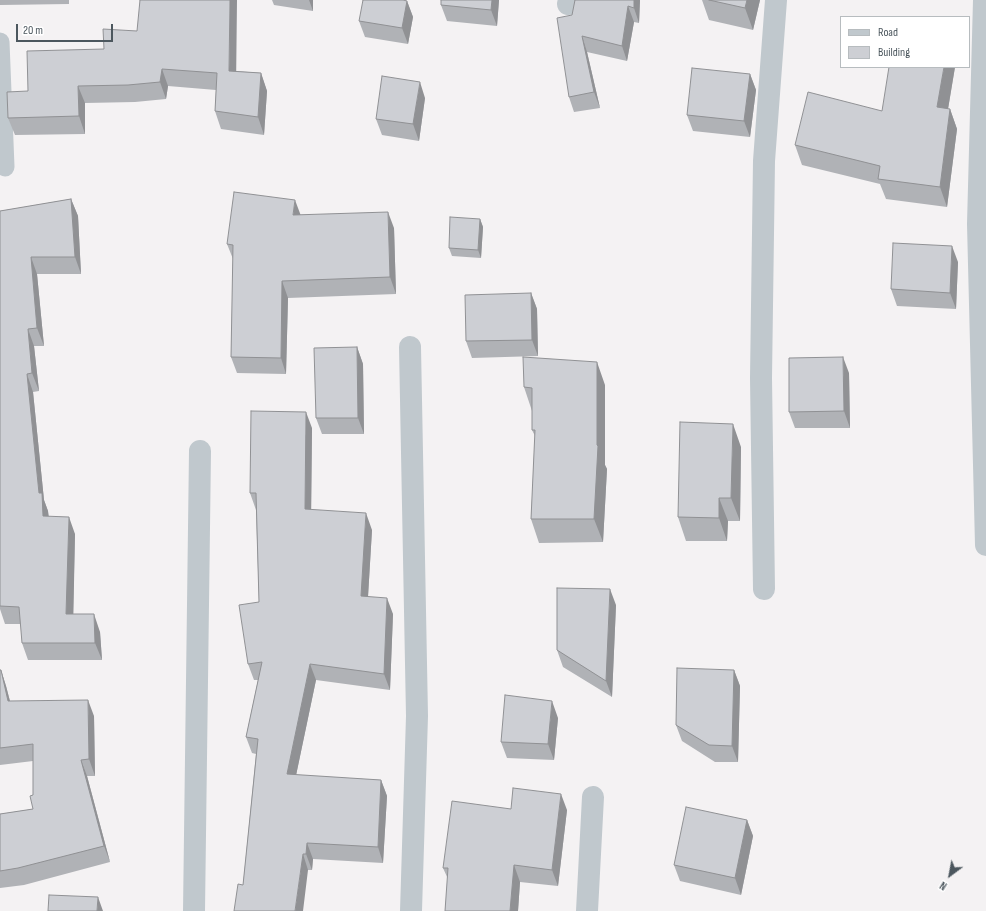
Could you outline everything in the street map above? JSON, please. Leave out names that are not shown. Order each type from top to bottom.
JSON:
[{"type":"street","points":[[764,589],[761,378],[764,162],[776,0]]},
{"type":"street","points":[[984,0],[978,224],[986,544]]},
{"type":"street","points":[[410,347],[417,716],[411,911]]},
{"type":"street","points":[[194,911],[200,451]]},
{"type":"street","points":[[587,911],[593,796]]},
{"type":"lane","points":[[0,42],[6,167]]},
{"type":"building","points":[[140,0],[230,0],[229,71],[261,73],[258,117],[215,111],[217,73],[162,69],[160,82],[128,85],[78,86],[79,116],[8,118],[7,92],[28,91],[27,51],[104,49],[103,29],[137,31]]},
{"type":"building","points":[[363,0],[407,1],[402,28],[359,21]]},
{"type":"building","points":[[441,0],[492,0],[491,10],[441,5]]},
{"type":"building","points":[[575,0],[634,0],[634,8],[628,6],[622,46],[582,36],[594,92],[569,97],[557,18],[572,15]]},
{"type":"building","points":[[709,0],[747,0],[745,8]]},
{"type":"building","points":[[692,68],[750,74],[744,121],[687,115]]},
{"type":"building","points":[[889,68],[944,68],[937,107],[950,109],[940,187],[878,179],[880,166],[795,145],[808,92],[882,111]]},
{"type":"building","points":[[382,76],[420,82],[413,124],[376,119]]},
{"type":"building","points":[[234,192],[295,200],[293,215],[388,212],[390,277],[282,281],[281,358],[231,357],[233,245],[227,244]]},
{"type":"building","points":[[71,199],[75,257],[31,257],[37,328],[28,329],[32,373],[27,374],[39,493],[42,493],[43,516],[69,517],[66,614],[94,614],[95,643],[22,643],[19,607],[0,606],[0,211]]},
{"type":"building","points":[[450,217],[480,219],[478,250],[449,248]]},
{"type":"building","points":[[893,243],[952,246],[950,293],[891,289]]},
{"type":"building","points":[[531,293],[532,340],[466,341],[465,295]]},
{"type":"building","points":[[357,347],[358,418],[316,418],[314,348]]},
{"type":"building","points":[[523,357],[597,362],[598,446],[594,519],[531,519],[535,430],[532,430],[532,388],[524,387]]},
{"type":"building","points":[[843,357],[844,411],[789,412],[789,358]]},
{"type":"building","points":[[251,411],[306,412],[305,509],[366,513],[361,596],[387,598],[384,674],[310,664],[287,774],[381,780],[378,847],[307,843],[306,854],[303,854],[295,911],[234,911],[238,884],[243,885],[258,739],[246,737],[262,662],[248,664],[239,605],[259,602],[256,493],[250,493]]},
{"type":"building","points":[[680,422],[733,424],[731,498],[719,498],[719,518],[678,517]]},
{"type":"building","points":[[557,588],[610,589],[606,681],[557,650]]},
{"type":"building","points":[[677,668],[734,670],[732,746],[709,745],[676,725]]},
{"type":"building","points":[[0,670],[8,701],[88,700],[89,759],[81,760],[104,846],[18,868],[0,871],[0,814],[33,809],[30,796],[33,795],[33,744],[0,748]]},
{"type":"building","points":[[505,695],[552,701],[548,744],[501,742]]},
{"type":"building","points":[[513,788],[561,794],[552,870],[514,865],[510,911],[445,911],[448,868],[443,868],[452,801],[511,809]]},
{"type":"building","points":[[686,807],[747,820],[735,878],[674,865]]},
{"type":"building","points":[[49,895],[98,897],[97,911],[48,911]]}]
